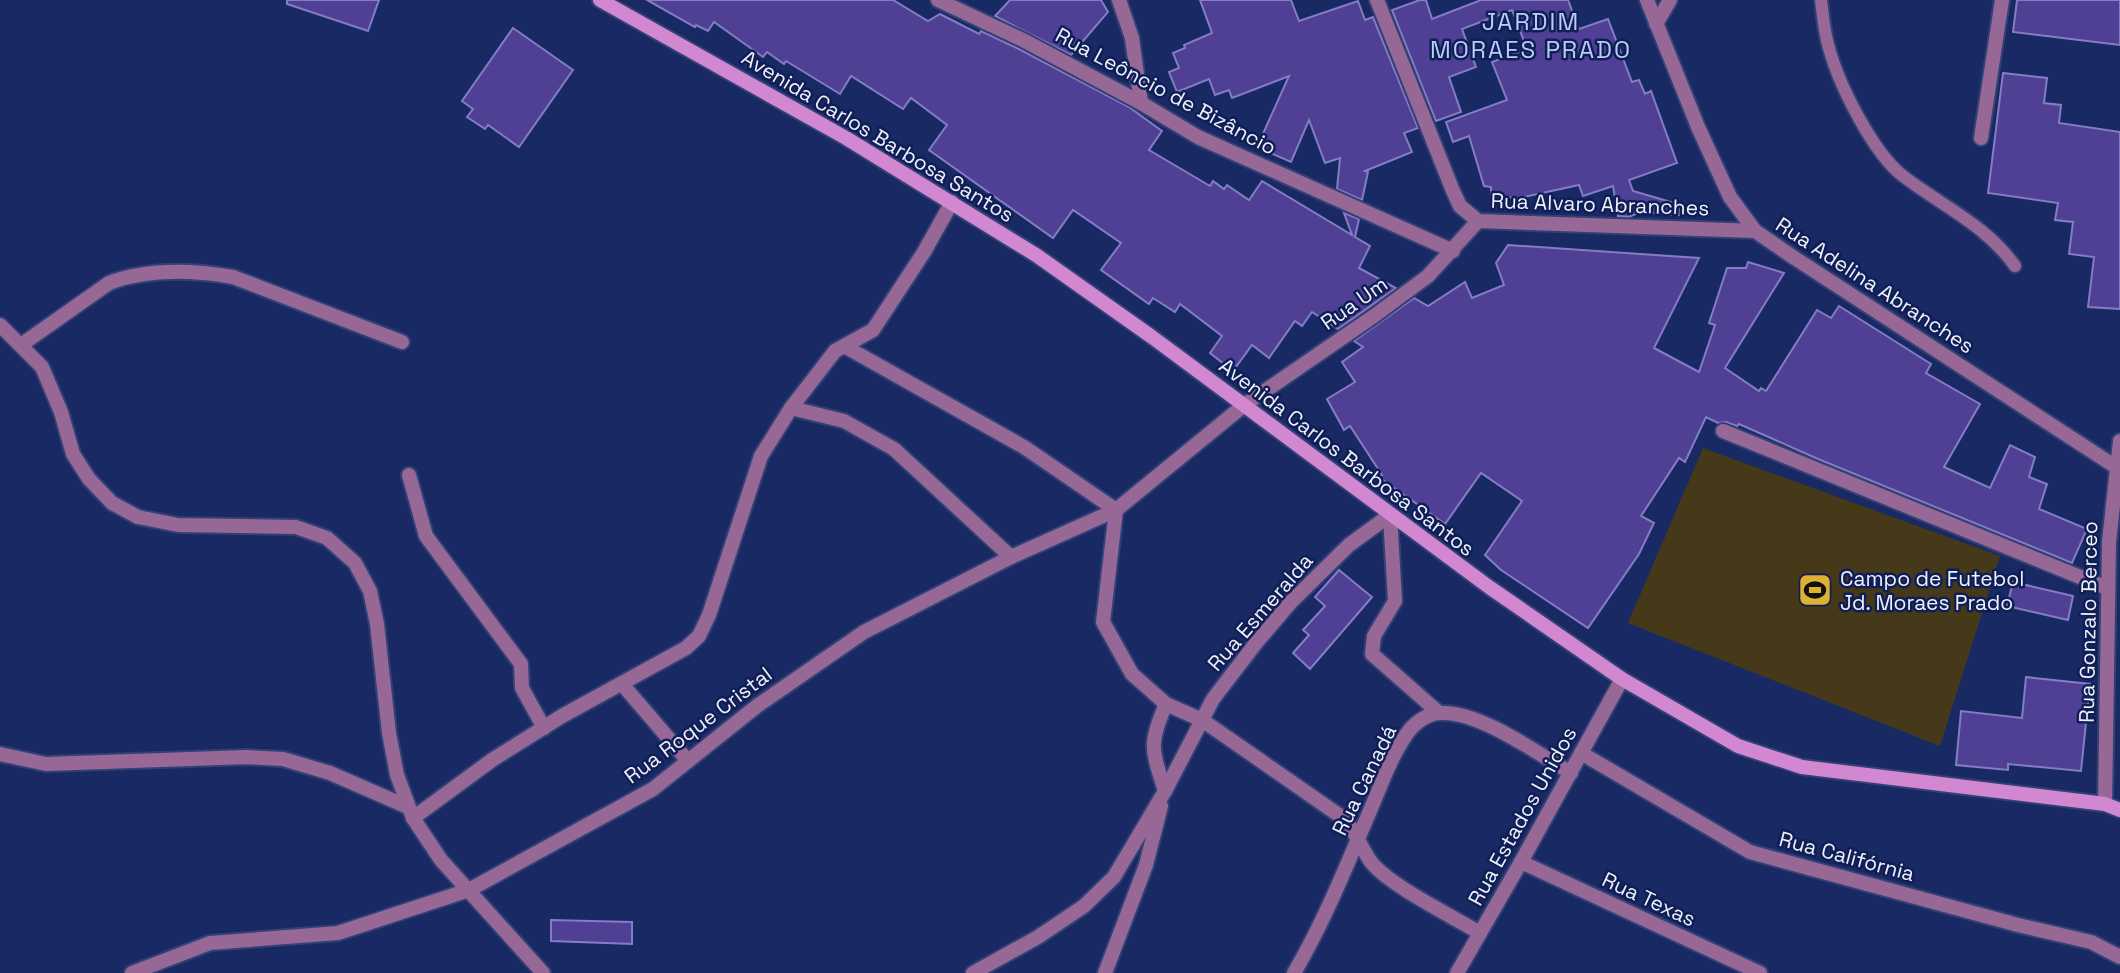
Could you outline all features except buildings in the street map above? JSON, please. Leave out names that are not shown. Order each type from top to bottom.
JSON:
[{"type":"main road","name":"Avenida Carlos Barbosa Santos","points":[[600,0],[835,131],[1037,255],[1489,587],[1622,679],[1738,746],[1802,767],[2105,804],[2120,810]]},
{"type":"street","name":"Rua Leôncio de Bizâncio","points":[[937,0],[1023,40],[1199,137],[1452,251]]},
{"type":"street","points":[[1119,0],[1132,38],[1141,103]]},
{"type":"street","name":"Rua Alvaro Abranches","points":[[1377,0],[1453,191],[1460,206],[1478,221],[1755,230]]},
{"type":"street","name":"Rua Adelina Abranches","points":[[1647,0],[1698,127],[1730,197],[1755,230],[1796,260],[2116,467]]},
{"type":"street","points":[[1656,24],[1670,0]]},
{"type":"street","points":[[1981,138],[2002,0]]},
{"type":"street","points":[[411,813],[544,728],[686,648],[699,636],[709,615],[761,456],[792,408],[835,351],[873,330],[953,202]]},
{"type":"street","name":"Rua Um","points":[[1243,406],[1428,276],[1478,221]]},
{"type":"street","points":[[22,345],[108,283],[124,277],[173,272],[203,272],[233,277],[402,342]]},
{"type":"street","points":[[0,325],[42,367],[61,412],[74,453],[89,479],[112,503],[138,517],[178,525],[296,527],[327,538],[355,563],[370,591],[377,624],[389,733],[397,775],[411,813],[441,860],[543,973]]},
{"type":"street","points":[[844,346],[1024,447],[1116,510],[1103,622],[1132,674],[1166,704],[1202,720],[1346,820],[1359,837],[1371,862],[1391,881],[1480,933]]},
{"type":"street","name":"Rua Roque Cristal","points":[[132,973],[210,943],[338,933],[468,890],[653,789],[757,706],[864,632],[1011,557],[1116,510],[1243,406]]},
{"type":"street","points":[[792,408],[844,421],[894,449],[1011,557]]},
{"type":"street","points":[[1723,430],[2107,588]]},
{"type":"street","name":"Rua Gonzalo Berceo","points":[[2105,804],[2114,646],[2107,588],[2111,506],[2120,441]]},
{"type":"street","points":[[409,475],[426,536],[521,664],[522,688],[544,728]]},
{"type":"street","points":[[1390,515],[1395,601],[1374,636],[1372,654],[1438,712],[1464,714],[1571,773]]},
{"type":"street","name":"Rua Esmeralda","points":[[973,973],[1038,937],[1084,906],[1114,877],[1165,792],[1213,699],[1291,602],[1349,545],[1390,515]]},
{"type":"street","name":"Rua Estados Unidos","points":[[1457,973],[1622,679]]},
{"type":"street","points":[[622,684],[688,761]]},
{"type":"street","points":[[1165,792],[1153,756],[1153,733],[1166,704]]},
{"type":"street","name":"Rua Canadá","points":[[1294,973],[1325,914],[1406,735],[1420,720],[1438,712]]},
{"type":"street","name":"Rua Califórnia","points":[[1581,753],[1750,852],[2091,943],[2120,957]]},
{"type":"street","points":[[0,754],[46,764],[247,757],[283,759],[330,774],[411,813]]},
{"type":"street","name":"Rua Esmeralda","points":[[1105,973],[1146,865],[1165,792]]},
{"type":"street","name":"Rua Texas","points":[[1521,862],[1760,973]]},
{"type":"lane","points":[[1821,0],[1829,48],[1835,63],[1854,106],[1886,161],[1901,175],[1954,209],[1986,234],[2015,267]]},
{"type":"shaded area","name":"Campo de Futebol Jd. Moraes Prado","points":[[1703,448],[2000,556],[1940,746],[1628,623]]},
{"type":"place","name":"Campo de Futebol Jd. Moraes Prado","points":[[1815,590]]},
{"type":"district","name":"JARDIM MORAES PRADO","points":[[1531,35]]}]
